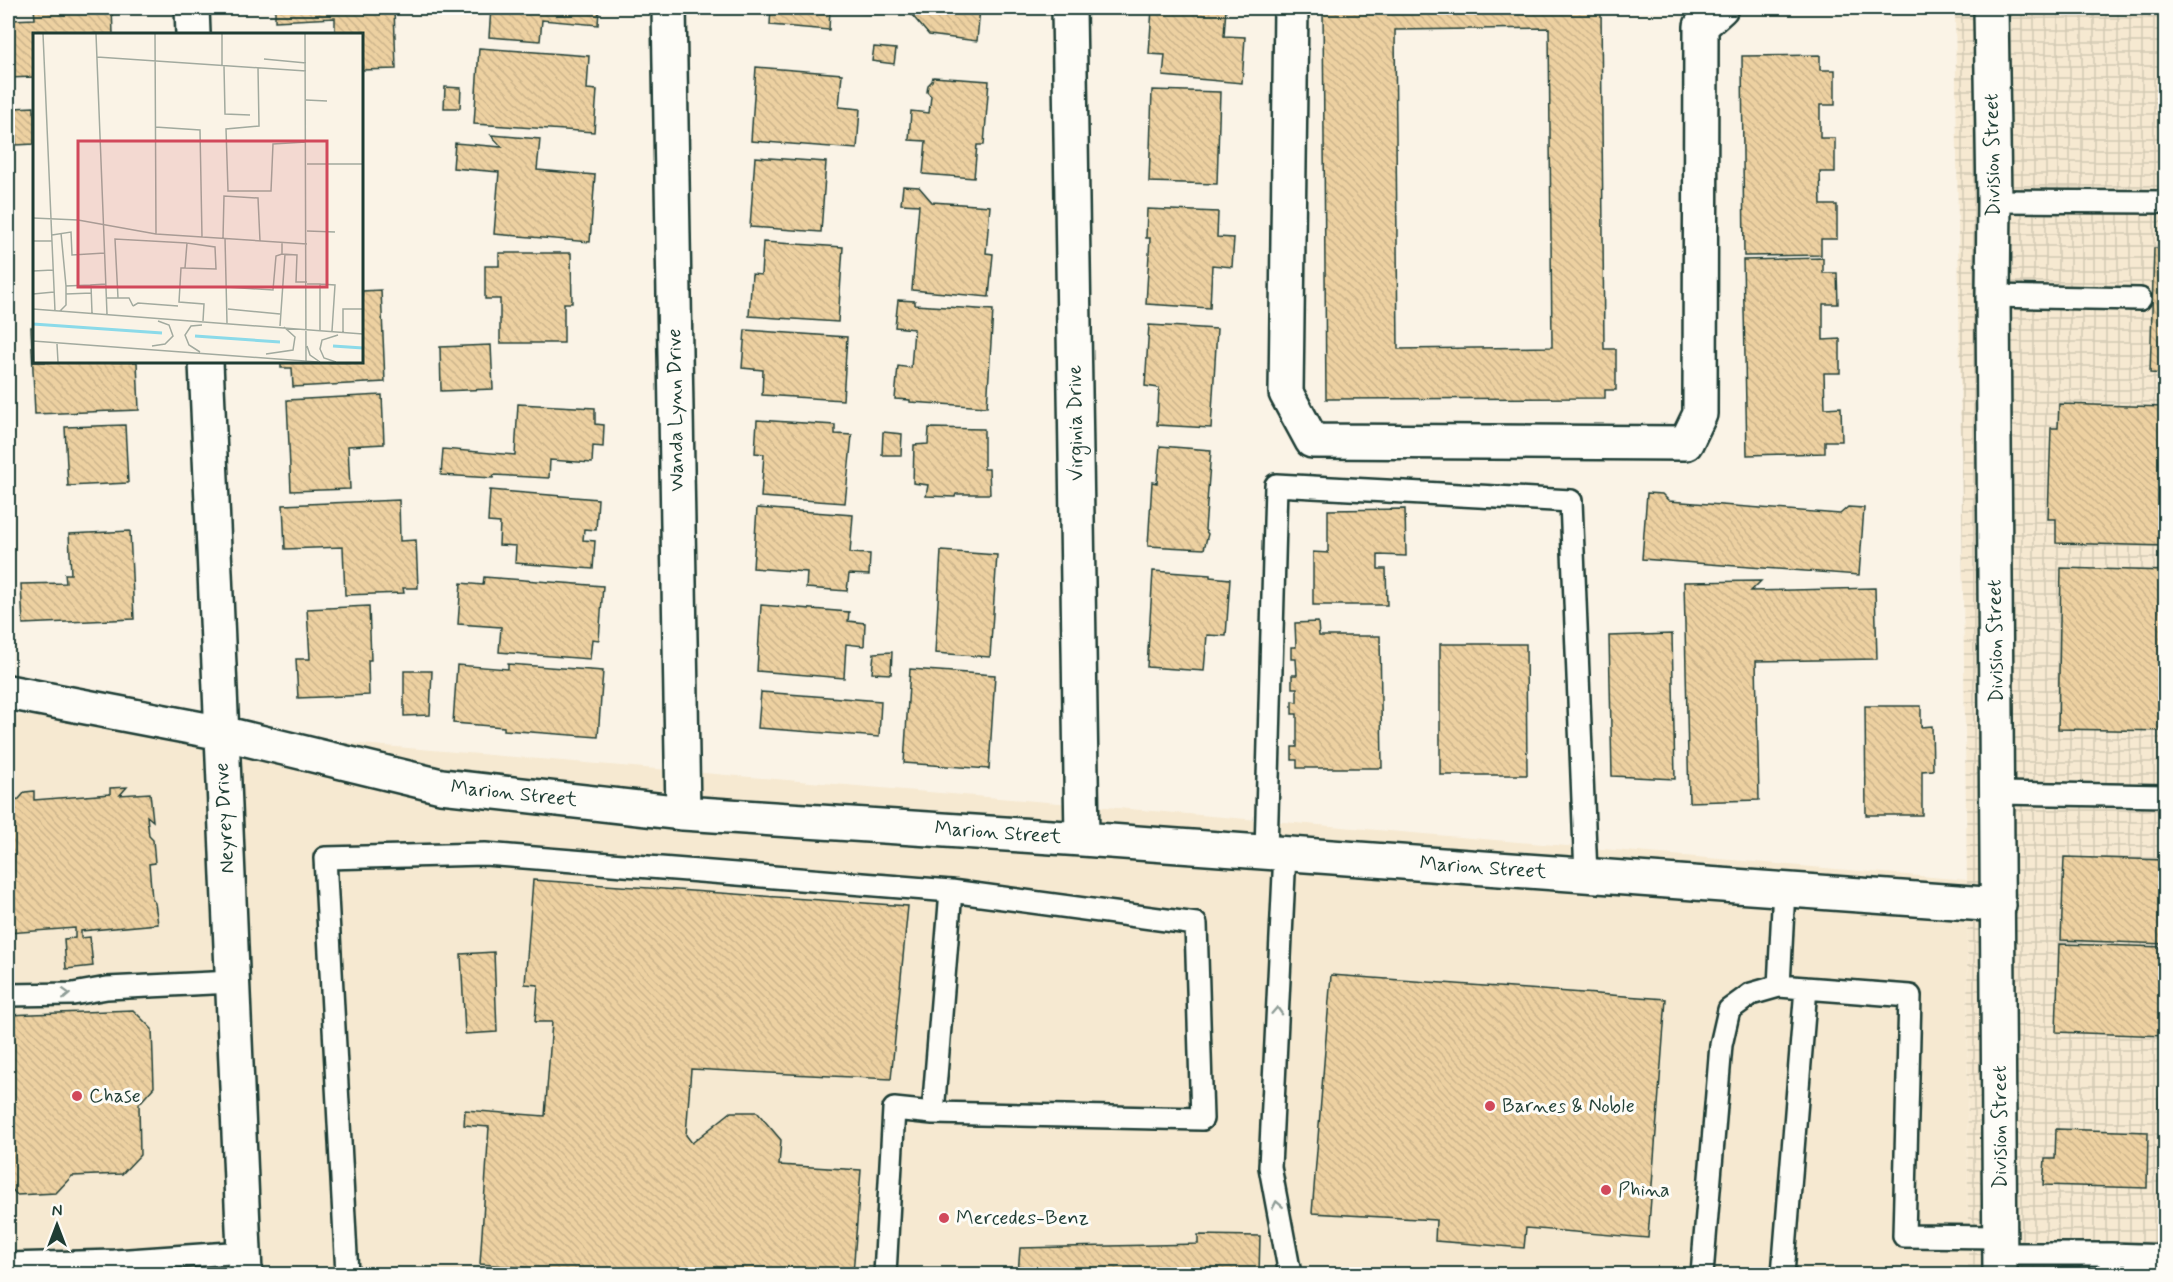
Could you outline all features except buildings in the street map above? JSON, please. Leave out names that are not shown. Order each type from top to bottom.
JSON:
[{"type":"street","points":[[192,8],[193,33]]},
{"type":"street","name":"Wanda Lynn Drive","points":[[669,8],[683,813]]},
{"type":"street","name":"Virginia Drive","points":[[1069,8],[1082,839]]},
{"type":"street","points":[[1291,8],[1286,393],[1312,441],[1686,442],[1700,414],[1701,26],[1721,8]]},
{"type":"street","points":[[1978,8],[1991,8]]},
{"type":"street","name":"Division Street","points":[[1991,8],[1995,201],[1993,296],[2001,1255]]},
{"type":"street","name":"Neyrey Drive","points":[[206,363],[244,1263]]},
{"type":"street","name":"Marion Street","points":[[8,692],[222,733],[441,786],[683,813],[1082,839],[1999,905]]},
{"type":"lane","points":[[1995,201],[2166,202]]},
{"type":"lane","points":[[1993,296],[2140,299]]},
{"type":"lane","points":[[1290,1269],[1270,1167],[1275,853],[1276,485],[1571,501],[1586,875]]},
{"type":"lane","points":[[1998,793],[2166,796]]},
{"type":"lane","points":[[347,1275],[325,858],[485,854],[951,891],[1196,924],[1202,1119],[933,1113],[894,1109],[885,1275]]},
{"type":"lane","points":[[1779,986],[1784,889]]},
{"type":"lane","points":[[933,1113],[951,891]]},
{"type":"lane","points":[[8,995],[73,994],[107,988],[233,982]]},
{"type":"lane","points":[[1702,1275],[1721,1045],[1729,1010],[1751,994],[1779,986],[1911,996],[1904,1236],[2001,1255],[2111,1264],[2166,1256]]},
{"type":"lane","points":[[1783,1275],[1806,988]]},
{"type":"lane","points":[[8,1264],[115,1268],[244,1263]]},
{"type":"shaded area","points":[[1955,8],[2165,8],[2165,1274],[1968,1274],[1967,880]]},
{"type":"shaded area","points":[[8,714],[1967,880],[1968,1274],[8,1274]]},
{"type":"place","name":"Chase","points":[[77,1096]]},
{"type":"place","name":"Barnes & Noble","points":[[1490,1106]]},
{"type":"place","name":"Phina","points":[[1606,1190]]},
{"type":"place","name":"Mercedes-Benz","points":[[944,1218]]}]
